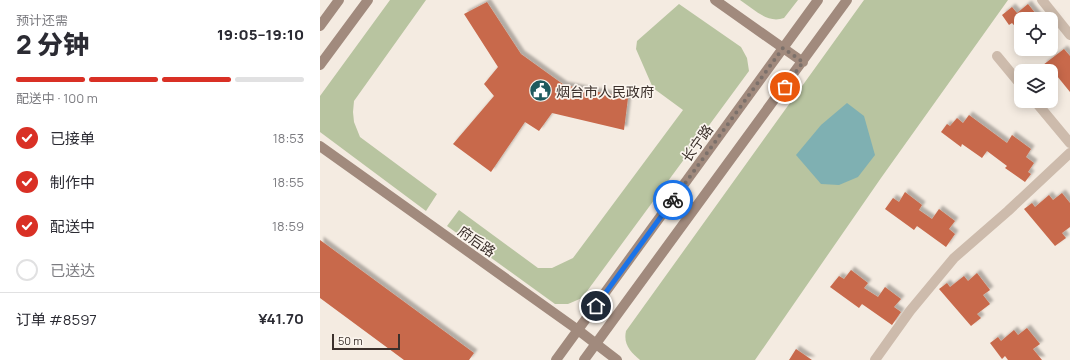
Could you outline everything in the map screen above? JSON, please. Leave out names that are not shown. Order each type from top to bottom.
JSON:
[{"type":"street","points":[[320,26],[339,0]]},
{"type":"street","points":[[320,66],[368,0]]},
{"type":"street","points":[[715,0],[803,62]]},
{"type":"street","name":"长宁路","points":[[556,360],[818,0]]},
{"type":"street","points":[[584,360],[848,0]]},
{"type":"street","points":[[1042,0],[1070,35]]},
{"type":"street","points":[[997,56],[1014,77]]},
{"type":"street","points":[[1041,108],[1070,143]]},
{"type":"street","name":"府后路","points":[[320,146],[578,330],[617,360]]},
{"type":"street","points":[[875,360],[910,311],[954,258],[1008,211],[1070,153]]},
{"type":"street","points":[[676,196],[694,209]]},
{"type":"green space","points":[[390,0],[426,0],[354,101],[354,122],[360,137],[437,194],[426,211],[320,132],[320,96]]},
{"type":"green space","points":[[740,0],[798,0],[784,18],[772,19],[761,15]]},
{"type":"green space","points":[[864,0],[1008,0],[881,178],[755,360],[640,360],[628,348],[625,336],[626,331]]},
{"type":"green space","points":[[679,4],[741,47],[747,58],[749,71],[582,298],[568,304],[555,304],[447,226],[459,210],[538,268],[552,268],[573,258],[683,110],[653,88],[636,49],[637,41]]},
{"type":"water","points":[[847,103],[864,116],[875,155],[858,177],[839,185],[821,184],[796,155],[821,125]]},
{"type":"building","name":"烟台市人民政府","points":[[487,2],[521,54],[564,85],[628,98],[624,130],[552,113],[539,131],[525,122],[491,172],[453,144],[494,96],[484,84],[498,67],[464,14]]},
{"type":"building","points":[[1028,4],[1034,12],[1018,12]]},
{"type":"building","points":[[1012,7],[1016,12],[1014,12],[1014,25],[1012,23],[1009,25],[1002,15]]},
{"type":"building","points":[[1064,49],[1070,56],[1070,92],[1058,77],[1058,64],[1044,64],[1055,56],[1058,56],[1058,54]]},
{"type":"building","points":[[969,115],[1007,143],[1012,135],[1031,149],[1026,157],[1034,163],[1028,172],[1031,174],[1025,182],[1005,168],[1007,166],[987,151],[982,158],[962,144],[961,147],[941,132],[947,124],[950,126],[957,118],[963,123]]},
{"type":"building","points":[[905,192],[922,205],[919,210],[932,219],[939,209],[955,221],[949,229],[955,234],[946,247],[917,226],[914,230],[885,209],[893,198],[899,202]]},
{"type":"building","points":[[1062,193],[1070,203],[1070,227],[1062,233],[1066,238],[1055,246],[1024,209],[1032,203],[1035,207],[1049,195],[1053,200]]},
{"type":"building","points":[[320,240],[474,353],[469,360],[404,360],[320,298]]},
{"type":"building","points":[[851,270],[868,283],[864,288],[878,297],[885,287],[901,299],[894,307],[901,312],[892,325],[862,304],[859,308],[830,287],[839,276],[844,279]]},
{"type":"building","points":[[977,273],[990,290],[983,295],[990,304],[977,314],[981,318],[971,326],[939,289],[947,283],[950,287],[964,276],[968,281]]},
{"type":"building","points":[[1027,328],[1040,344],[1033,349],[1042,360],[1008,360],[1005,356],[1002,359],[990,343],[998,337],[1001,341],[1014,330],[1018,335]]},
{"type":"building","points":[[796,349],[812,360],[789,360]]},
{"type":"way so far","points":[[673,200],[783,48],[803,62],[785,87]]},
{"type":"place","name":"烟台市人民政府","points":[[540,91]]},
{"type":"route","points":[[596,306],[673,200]]}]
